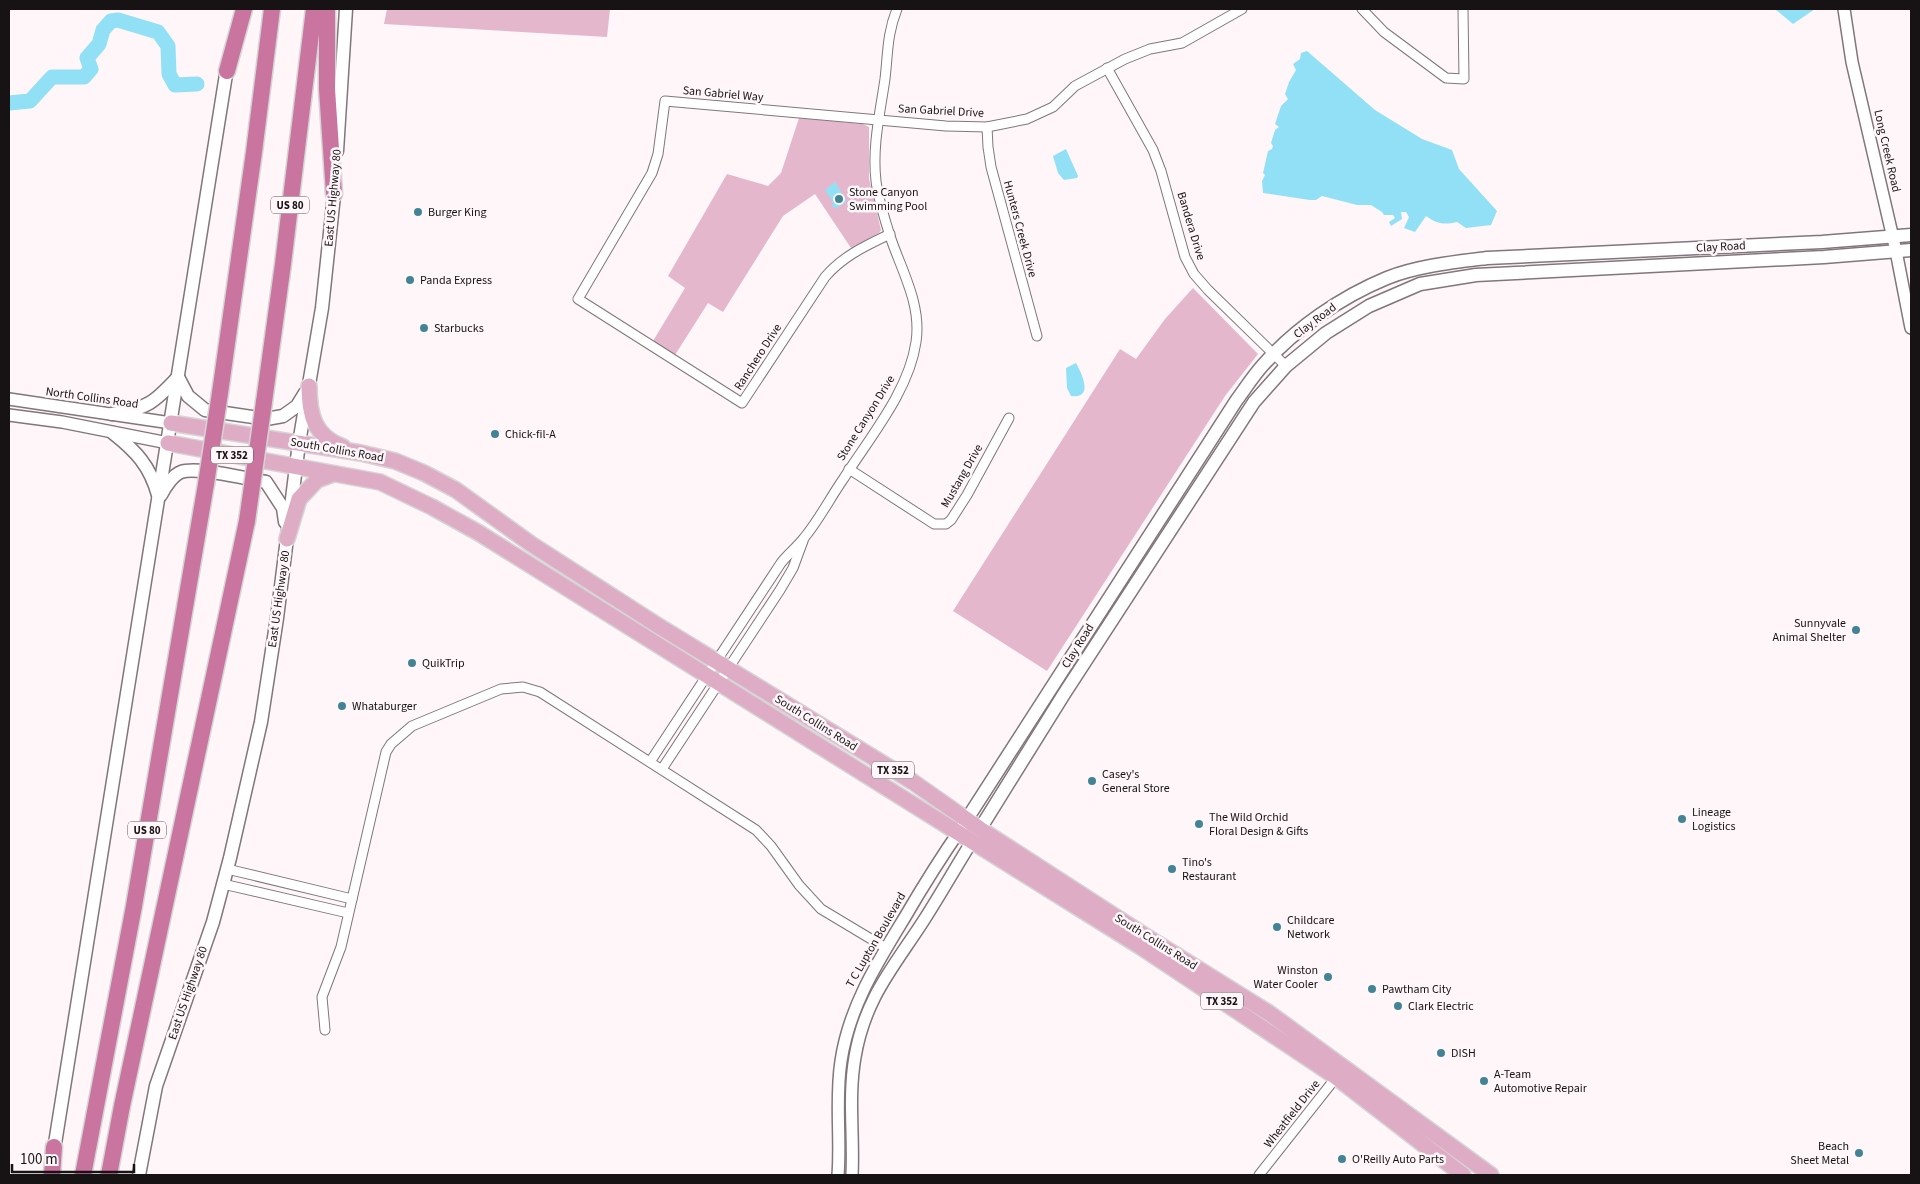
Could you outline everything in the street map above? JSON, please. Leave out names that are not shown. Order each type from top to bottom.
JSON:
[{"type":"highway","points":[[227,71],[244,9]]},
{"type":"highway","name":"US 80","points":[[83,1175],[134,906],[206,484],[254,152],[272,9]]},
{"type":"highway","name":"US 80","points":[[109,1175],[127,1080],[247,521],[283,264],[314,9]]},
{"type":"highway","points":[[327,9],[327,89],[334,194]]},
{"type":"highway","points":[[51,1175],[54,1147]]},
{"type":"main road","points":[[54,1147],[237,9]]},
{"type":"main road","name":"East US Highway 80","points":[[139,1175],[156,1086],[213,922],[261,722],[277,618],[299,443],[322,308],[334,194],[346,9]]},
{"type":"main road","name":"Clay Road","points":[[967,819],[1236,401],[1263,365],[1301,329],[1341,302],[1388,278],[1439,264],[1487,258],[1822,242],[1911,235]]},
{"type":"main road","name":"Clay Road","points":[[976,835],[1064,694],[1254,402],[1286,366],[1326,332],[1369,306],[1420,284],[1476,275],[1824,257],[1911,250]]},
{"type":"main road","points":[[178,377],[188,396],[205,410],[266,419],[283,416],[297,406],[309,386]]},
{"type":"main road","points":[[112,414],[133,411],[146,406],[160,396],[178,377]]},
{"type":"main road","points":[[309,386],[309,407],[316,427],[333,443],[361,453]]},
{"type":"main road","name":"South Collins Road","points":[[171,423],[361,453],[395,461],[424,473],[456,490],[530,544],[723,666],[913,782],[967,819],[976,835]]},
{"type":"main road","points":[[113,433],[129,445],[143,461],[156,485],[159,497]]},
{"type":"main road","name":"South Collins Road","points":[[168,443],[380,482],[432,507],[520,559],[958,833],[976,835],[1138,938],[1269,1013],[1463,1175]]},
{"type":"main road","points":[[159,497],[167,485],[180,472],[195,470],[266,482],[283,508],[287,539]]},
{"type":"main road","points":[[287,539],[298,499],[317,480],[334,474]]},
{"type":"main road","points":[[520,559],[530,544]]},
{"type":"main road","name":"South Collins Road","points":[[1340,1072],[1491,1175]]},
{"type":"street","name":"Stone Canyon Drive","points":[[662,769],[723,666],[756,601],[781,564],[804,538],[902,386],[909,372],[917,340],[915,307],[890,234],[876,180],[878,120],[885,78],[888,35],[897,9]]},
{"type":"street","name":"San Gabriel Drive","points":[[878,120],[946,126],[987,127],[1027,119],[1053,107],[1075,86],[1107,68],[1150,49],[1182,43],[1242,9]]},
{"type":"street","points":[[1362,9],[1384,32],[1446,78],[1464,79],[1463,9]]},
{"type":"street","name":"Long Creek Road","points":[[1844,9],[1852,62],[1896,251],[1911,328]]},
{"type":"street","name":"Bandera Drive","points":[[1107,68],[1153,150],[1185,257],[1194,274],[1286,366]]},
{"type":"street","name":"San Gabriel Way","points":[[578,299],[652,173],[658,154],[665,102],[878,120]]},
{"type":"street","name":"Hunters Creek Drive","points":[[987,127],[991,167],[1037,336]]},
{"type":"street","name":"Ranchero Drive","points":[[578,299],[742,403],[825,277],[836,264],[852,252],[890,234]]},
{"type":"street","name":"North Collins Road","points":[[9,399],[171,423]]},
{"type":"street","points":[[9,415],[62,422],[168,443]]},
{"type":"street","name":"Mustang Drive","points":[[849,469],[934,524],[946,524],[951,520],[967,495],[1009,418]]},
{"type":"street","name":"Stone Canyon Drive","points":[[650,762],[768,608],[793,568],[804,538]]},
{"type":"street","points":[[756,601],[768,608]]},
{"type":"street","points":[[325,1030],[322,997],[341,947],[386,752],[391,744],[412,726],[501,689],[523,687],[540,692],[756,830],[771,846],[799,885],[822,909],[898,956]]},
{"type":"street","name":"T C Lupton Boulevard","points":[[838,1175],[840,1063],[849,1022],[860,994],[886,948],[967,819]]},
{"type":"street","name":"T C Lupton Boulevard","points":[[852,1175],[852,1076],[859,1037],[874,997],[898,956],[929,912],[976,835]]},
{"type":"street","points":[[227,870],[352,899]]},
{"type":"street","points":[[223,884],[348,913]]},
{"type":"street","name":"Wheatfield Drive","points":[[1259,1175],[1340,1072]]},
{"type":"street","points":[[838,1122],[851,1122]]},
{"type":"shaded area","points":[[387,9],[610,9],[607,37],[384,24]]},
{"type":"shaded area","points":[[799,118],[863,124],[869,127],[869,179],[881,230],[879,233],[851,248],[815,194],[783,216],[723,312],[708,303],[675,355],[653,341],[685,288],[668,276],[727,174],[768,186],[781,173]]},
{"type":"shaded area","points":[[1193,288],[1258,354],[1225,396],[1047,671],[953,611],[1120,349],[1136,359],[1165,319]]},
{"type":"water","points":[[1775,9],[1815,9],[1793,24]]},
{"type":"water","points":[[1307,51],[1375,110],[1422,139],[1452,150],[1459,169],[1497,211],[1491,225],[1466,228],[1457,222],[1441,223],[1426,216],[1415,232],[1404,228],[1409,217],[1406,212],[1401,212],[1402,219],[1391,226],[1389,222],[1395,218],[1393,215],[1384,215],[1371,205],[1357,205],[1322,196],[1316,200],[1310,200],[1263,193],[1262,181],[1265,175],[1263,173],[1268,151],[1272,149],[1271,143],[1275,130],[1279,127],[1275,124],[1281,106],[1288,99],[1285,94],[1296,70],[1293,64],[1300,59],[1301,53]]},
{"type":"water","points":[[1066,149],[1078,176],[1077,178],[1064,180],[1058,173],[1053,156]]},
{"type":"water","points":[[835,182],[847,201],[837,208],[833,207],[833,202],[825,190]]},
{"type":"water","points":[[1076,363],[1083,379],[1084,390],[1078,396],[1071,396],[1067,388],[1066,368]]},
{"type":"waterway","points":[[9,103],[30,101],[52,77],[84,77],[91,69],[87,58],[99,44],[103,30],[111,21],[118,20],[158,32],[168,46],[169,74],[175,85],[197,84]]},
{"type":"place","name":"Stone Canyon Swimming Pool","points":[[839,199]]},
{"type":"place","name":"Burger King","points":[[418,212]]},
{"type":"place","name":"Panda Express","points":[[410,280]]},
{"type":"place","name":"Starbucks","points":[[424,328]]},
{"type":"place","name":"Chick-fil-A","points":[[495,434]]},
{"type":"place","name":"Sunnyvale Animal Shelter","points":[[1856,630]]},
{"type":"place","name":"QuikTrip","points":[[412,663]]},
{"type":"place","name":"Whataburger","points":[[342,706]]},
{"type":"place","name":"Casey's General Store","points":[[1092,781]]},
{"type":"place","name":"Lineage Logistics","points":[[1682,819]]},
{"type":"place","name":"The Wild Orchid Floral Design & Gifts","points":[[1199,824]]},
{"type":"place","name":"Tino's Restaurant","points":[[1172,869]]},
{"type":"place","name":"Childcare Network","points":[[1277,927]]},
{"type":"place","name":"Winston Water Cooler","points":[[1328,977]]},
{"type":"place","name":"Pawtham City","points":[[1372,989]]},
{"type":"place","name":"Clark Electric","points":[[1398,1006]]},
{"type":"place","name":"DISH","points":[[1441,1053]]},
{"type":"place","name":"A-Team Automotive Repair","points":[[1484,1081]]},
{"type":"place","name":"Beach Sheet Metal","points":[[1859,1153]]},
{"type":"place","name":"O'Reilly Auto Parts","points":[[1342,1159]]}]
